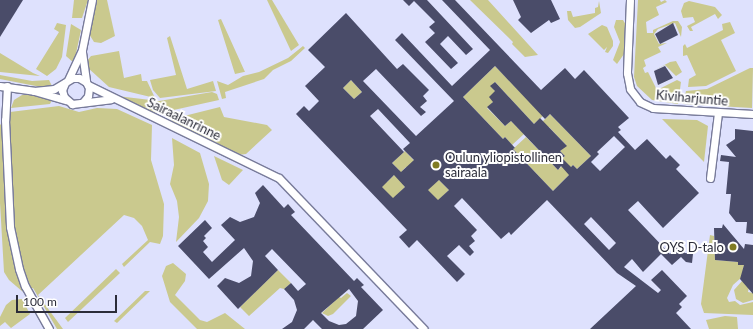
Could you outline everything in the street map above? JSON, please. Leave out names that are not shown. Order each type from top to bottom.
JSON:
[{"type":"street","points":[[66,100],[62,90],[82,50],[92,0]]},
{"type":"street","name":"Kiviharjuntie","points":[[630,0],[627,73],[630,89],[636,97],[653,108],[753,114]]},
{"type":"street","points":[[82,50],[88,96],[83,102]]},
{"type":"street","points":[[34,91],[54,89],[67,81],[76,78],[87,83]]},
{"type":"street","name":"Sairaalanrinne","points":[[87,83],[112,99],[279,178],[424,329]]},
{"type":"street","points":[[49,329],[26,286],[19,268],[10,227],[4,86],[34,91],[66,100],[72,104],[112,99]]},
{"type":"street","points":[[710,178],[718,113]]},
{"type":"shaded area","points":[[74,0],[88,0],[82,18],[72,18]]},
{"type":"shaded area","points":[[97,0],[107,0],[115,36],[101,43],[94,42],[89,34]]},
{"type":"shaded area","points":[[267,0],[272,0],[299,45],[291,51]]},
{"type":"shaded area","points":[[470,0],[488,0],[538,55],[525,57],[512,44],[513,42]]},
{"type":"shaded area","points":[[638,0],[660,0],[661,2],[665,0],[667,2],[656,7],[659,15],[646,22],[647,33],[653,33],[653,30],[673,21],[678,21],[682,27],[681,37],[675,23],[658,29],[654,34],[659,44],[667,43],[658,47],[661,52],[644,60],[646,66],[643,68],[645,73],[648,72],[657,90],[677,80],[681,82],[678,104],[652,100],[637,86],[634,77]]},
{"type":"shaded area","points":[[599,1],[601,13],[580,27],[575,28],[568,20],[567,11],[571,11],[573,17],[595,13],[595,8],[598,7]]},
{"type":"shaded area","points":[[689,1],[715,7],[722,15],[718,19],[715,14],[691,27],[693,31],[690,31],[687,26],[695,22],[693,17],[683,18],[681,11],[684,3]]},
{"type":"shaded area","points":[[221,19],[245,72],[235,74],[218,20]]},
{"type":"shaded area","points":[[616,20],[623,20],[626,25],[624,54],[617,64],[613,60],[620,42],[614,27]]},
{"type":"shaded area","points":[[730,22],[735,33],[721,40],[736,71],[706,86],[688,87],[689,79],[696,75],[687,55],[683,56],[683,46],[685,44],[687,48],[723,30],[722,24]]},
{"type":"shaded area","points":[[57,23],[66,25],[62,57],[56,69],[47,76],[36,69],[59,32],[54,29]]},
{"type":"shaded area","points":[[71,24],[81,30],[74,63],[66,56]]},
{"type":"shaded area","points":[[602,25],[607,27],[613,41],[613,46],[608,53],[605,52],[607,47],[604,50],[588,34]]},
{"type":"shaded area","points":[[170,36],[187,89],[213,81],[216,91],[160,98],[153,90],[150,80],[176,75],[167,38]]},
{"type":"shaded area","points":[[303,46],[305,48],[291,61],[273,70],[264,79],[225,92],[226,98],[222,99],[217,81],[228,85],[243,76],[259,72],[288,58]]},
{"type":"shaded area","points":[[119,51],[124,78],[141,74],[142,81],[147,81],[155,98],[109,87],[87,67],[86,62],[91,56]]},
{"type":"shaded area","points":[[0,53],[33,73],[40,76],[0,72]]},
{"type":"shaded area","points":[[676,61],[682,72],[676,76],[665,65],[653,71],[670,62]]},
{"type":"shaded area","points":[[495,66],[543,116],[534,124],[495,82],[491,86],[495,91],[493,102],[487,108],[505,126],[511,121],[524,134],[512,145],[505,137],[503,139],[463,97]]},
{"type":"shaded area","points":[[750,68],[753,68],[752,108],[683,104],[686,91],[707,89]]},
{"type":"shaded area","points":[[0,75],[32,81],[49,80],[52,86],[41,87],[0,79]]},
{"type":"shaded area","points":[[351,80],[362,92],[354,99],[343,88]]},
{"type":"shaded area","points":[[212,92],[217,94],[219,100],[160,113],[150,112],[117,96],[159,101]]},
{"type":"shaded area","points":[[22,95],[33,95],[52,100],[50,104],[11,108],[14,100]]},
{"type":"shaded area","points":[[59,106],[79,112],[97,108],[117,109],[152,125],[151,160],[164,204],[163,236],[160,244],[150,242],[124,267],[122,264],[148,240],[142,226],[134,218],[124,215],[38,295],[63,329],[57,329],[33,288],[30,289],[18,255],[12,217],[9,125],[10,112]]},
{"type":"shaded area","points":[[220,107],[224,117],[267,125],[272,130],[246,154],[238,155],[171,122],[172,119]]},
{"type":"shaded area","points":[[550,114],[591,156],[577,169],[573,165],[569,175],[553,191],[513,149],[526,137],[558,170],[562,166],[558,162],[565,156],[560,151],[566,145],[549,127],[537,127]]},
{"type":"shaded area","points":[[662,119],[697,120],[708,126],[704,162]]},
{"type":"shaded area","points":[[0,124],[2,126],[7,232],[23,292],[9,280],[4,272],[0,203]]},
{"type":"shaded area","points":[[172,138],[200,153],[209,184],[208,201],[199,218],[176,242],[179,217],[177,201],[170,184],[174,165]]},
{"type":"shaded area","points":[[405,151],[435,183],[439,180],[449,190],[438,201],[406,167],[402,171],[407,176],[401,182],[405,187],[399,193],[415,222],[375,180],[387,182],[399,170],[392,163]]},
{"type":"shaded area","points":[[214,156],[243,170],[229,185],[222,180]]},
{"type":"shaded area","points":[[710,235],[714,236],[715,260],[738,262],[738,265],[744,265],[742,277],[733,285],[727,298],[729,302],[735,301],[740,305],[753,302],[753,315],[704,313],[701,304]]},
{"type":"shaded area","points":[[173,263],[186,274],[185,281],[175,295],[200,320],[207,322],[225,313],[245,329],[197,329],[170,302],[162,276],[166,266]]},
{"type":"shaded area","points":[[116,269],[120,273],[68,322],[65,318]]},
{"type":"shaded area","points":[[278,270],[291,283],[284,289],[280,288],[249,316],[240,307]]},
{"type":"shaded area","points":[[742,281],[749,287],[748,292],[753,293],[753,300],[743,303],[736,299],[734,290]]},
{"type":"shaded area","points":[[145,291],[150,291],[117,323],[114,321]]},
{"type":"shaded area","points":[[347,293],[351,296],[333,314],[328,316],[322,313],[339,297],[341,298]]},
{"type":"shaded area","points":[[22,299],[30,314],[11,328],[5,322],[0,326],[0,317],[6,305],[12,300]]},
{"type":"shaded area","points":[[725,316],[737,317],[738,329],[709,329],[706,320]]},
{"type":"building","points":[[0,0],[23,0],[0,37]]},
{"type":"building","points":[[403,0],[427,0],[473,49],[466,55],[448,36],[440,44],[458,63],[451,69],[425,42],[435,33],[429,27],[435,22],[414,1],[409,6]]},
{"type":"building","name":"Oulun yliopistollinen sairaala","points":[[442,0],[455,0],[541,90],[565,68],[575,79],[584,70],[629,118],[618,127],[621,130],[618,132],[635,150],[647,139],[666,159],[670,155],[680,165],[676,169],[699,193],[663,228],[638,201],[628,210],[670,254],[678,246],[685,253],[693,254],[692,263],[686,262],[681,257],[672,265],[661,254],[643,272],[632,259],[624,267],[658,293],[661,290],[651,280],[662,270],[687,296],[679,304],[682,307],[676,313],[691,329],[590,329],[636,286],[617,273],[547,200],[511,235],[509,232],[501,239],[462,198],[454,206],[477,230],[471,236],[475,241],[469,246],[474,252],[470,256],[459,245],[447,256],[465,274],[457,282],[417,240],[409,248],[399,237],[407,230],[296,114],[304,106],[309,111],[319,101],[305,86],[325,67],[308,50],[346,13],[397,69],[403,64],[429,90],[423,96],[427,101],[420,107],[426,112],[421,116],[376,69],[363,81],[416,136],[454,101],[395,40],[402,33],[452,86],[490,50]],"holes":[[[495,66],[545,119],[550,114],[591,156],[577,169],[573,165],[571,167],[562,158],[565,156],[560,151],[567,146],[540,118],[534,124],[495,82],[490,86],[495,91],[489,97],[493,102],[487,107],[505,126],[511,121],[558,170],[561,166],[569,175],[553,191],[513,149],[515,148],[505,137],[503,139],[463,97]],[[351,80],[362,92],[354,99],[343,88]],[[378,109],[410,143],[403,149],[414,160],[401,172],[392,163],[404,152],[370,116]],[[614,136],[625,147],[600,171],[591,162],[599,154],[597,152]],[[394,175],[405,187],[393,198],[382,187]],[[439,180],[449,190],[438,200],[428,190]],[[591,217],[616,243],[609,250],[584,224]]]},
{"type":"building","points":[[513,0],[551,0],[560,19],[551,23],[549,20],[531,33],[518,20],[521,17]]},
{"type":"building","points":[[673,23],[678,35],[660,44],[655,34]]},
{"type":"building","points":[[665,66],[673,78],[658,85],[654,71]]},
{"type":"building","points":[[735,129],[753,131],[753,234],[746,233],[747,222],[736,222],[729,213],[731,194],[726,194],[729,162],[720,161],[721,155],[736,157],[726,145],[735,139]]},
{"type":"building","points":[[263,185],[284,208],[288,204],[295,212],[291,215],[354,281],[357,278],[364,285],[361,287],[383,310],[363,329],[322,329],[313,320],[304,329],[282,329],[292,322],[297,310],[294,300],[284,289],[291,283],[298,291],[306,284],[272,249],[265,256],[278,270],[238,309],[217,286],[225,278],[239,283],[251,276],[253,261],[244,248],[209,279],[178,246],[205,220],[212,228],[204,236],[206,238],[203,241],[208,247],[203,252],[212,262],[235,240],[221,225],[230,217],[240,222],[254,217],[260,203],[255,193]],"holes":[[[349,289],[358,301],[356,316],[346,324],[339,325],[329,321],[321,313]]]},
{"type":"building","name":"OYS D-talo","points":[[723,224],[744,249],[745,244],[753,245],[753,294],[740,279],[744,265],[738,265],[738,262],[715,260],[714,228],[722,228]]},
{"type":"place","name":"Oulun yliopistollinen sairaala","points":[[436,165]]},
{"type":"place","name":"OYS D-talo","points":[[733,247]]}]
